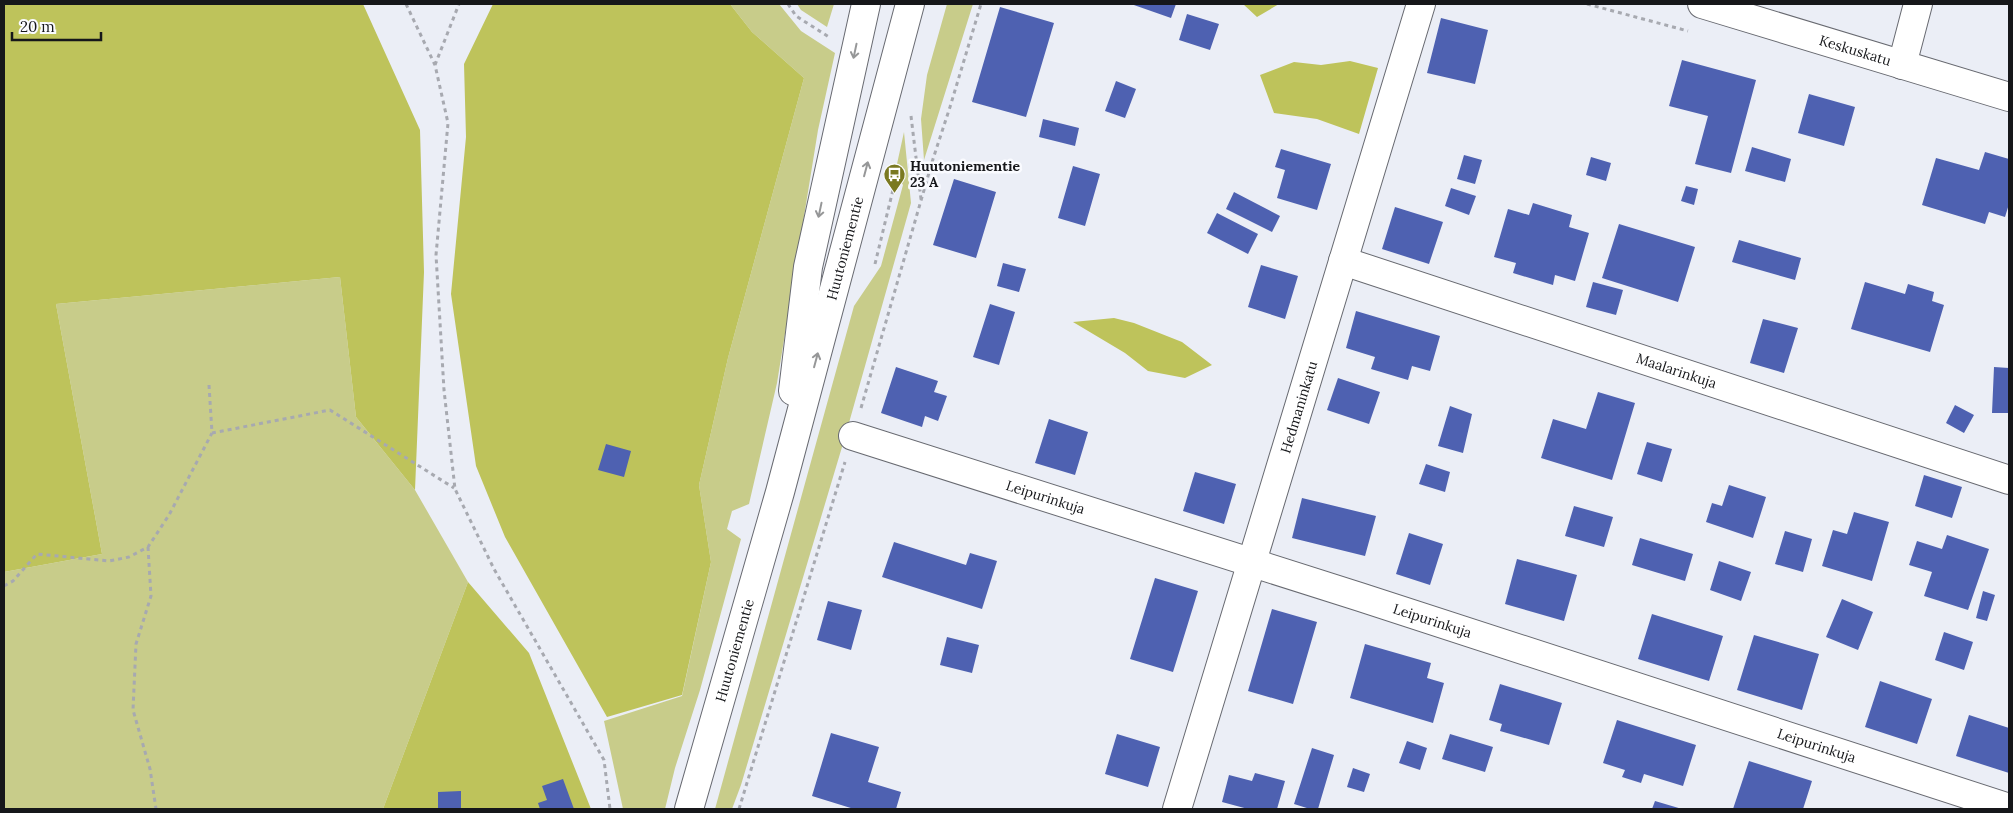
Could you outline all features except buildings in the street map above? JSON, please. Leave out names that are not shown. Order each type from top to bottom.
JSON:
[{"type":"street","name":"Huutoniementie","points":[[780,492],[808,267],[866,4]]},
{"type":"street","name":"Huutoniementie","points":[[689,809],[780,492],[910,4]]},
{"type":"street","name":"Hedmaninkatu","points":[[1177,809],[1421,4]]},
{"type":"street","name":"Keskuskatu","points":[[1702,4],[2009,97]]},
{"type":"street","points":[[1902,65],[1918,4]]},
{"type":"street","name":"Maalarinkuja","points":[[1343,261],[2009,480]]},
{"type":"street","name":"Leipurinkuja","points":[[853,436],[2009,808]]},
{"type":"path","points":[[406,4],[435,65],[448,124],[436,255],[444,390],[455,489],[494,570],[604,760],[610,809]]},
{"type":"path","points":[[435,65],[459,4]]},
{"type":"path","points":[[788,4],[796,16],[832,39]]},
{"type":"path","points":[[740,809],[853,436],[922,203],[933,159],[981,4]]},
{"type":"path","points":[[907,129],[911,111],[922,203]]},
{"type":"path","points":[[875,264],[894,193],[901,156]]},
{"type":"path","points":[[4,586],[13,581],[37,554],[110,561],[128,557],[148,547],[169,515],[212,433],[209,385]]},
{"type":"path","points":[[212,433],[330,410],[455,489]]},
{"type":"path","points":[[148,547],[151,596],[136,644],[133,710],[150,769],[156,809]]},
{"type":"green space","points":[[4,4],[363,4],[420,130],[424,272],[415,490],[356,417],[340,277],[56,304],[102,554],[4,572]]},
{"type":"green space","points":[[493,4],[730,4],[752,32],[804,78],[728,358],[699,485],[711,562],[682,695],[607,717],[505,537],[476,466],[451,294],[466,137],[464,64]]},
{"type":"green space","points":[[730,4],[779,4],[801,31],[835,53],[818,130],[777,383],[749,504],[732,511],[727,529],[741,539],[700,690],[675,768],[665,809],[623,809],[604,721],[682,696],[711,562],[699,485],[728,358],[804,78],[752,32]]},
{"type":"green space","points":[[797,4],[834,4],[827,27],[801,10]]},
{"type":"green space","points":[[947,4],[973,4],[924,160],[921,119],[927,75]]},
{"type":"green space","points":[[1243,4],[1279,4],[1257,17]]},
{"type":"green space","points":[[1350,61],[1378,68],[1359,134],[1317,119],[1274,113],[1260,75],[1294,62],[1321,65]]},
{"type":"green space","points":[[904,132],[911,203],[845,437],[741,785],[732,809],[715,809],[854,306],[881,266],[903,185],[895,173]]},
{"type":"green space","points":[[340,277],[356,417],[415,490],[468,582],[383,809],[4,809],[4,572],[102,554],[56,304]]},
{"type":"green space","points":[[1114,318],[1134,323],[1182,342],[1212,365],[1185,378],[1148,371],[1125,353],[1073,322]]},
{"type":"green space","points":[[468,582],[529,653],[591,809],[383,809]]},
{"type":"place","name":"Huutoniementie 23 A","points":[[894,193]]}]
